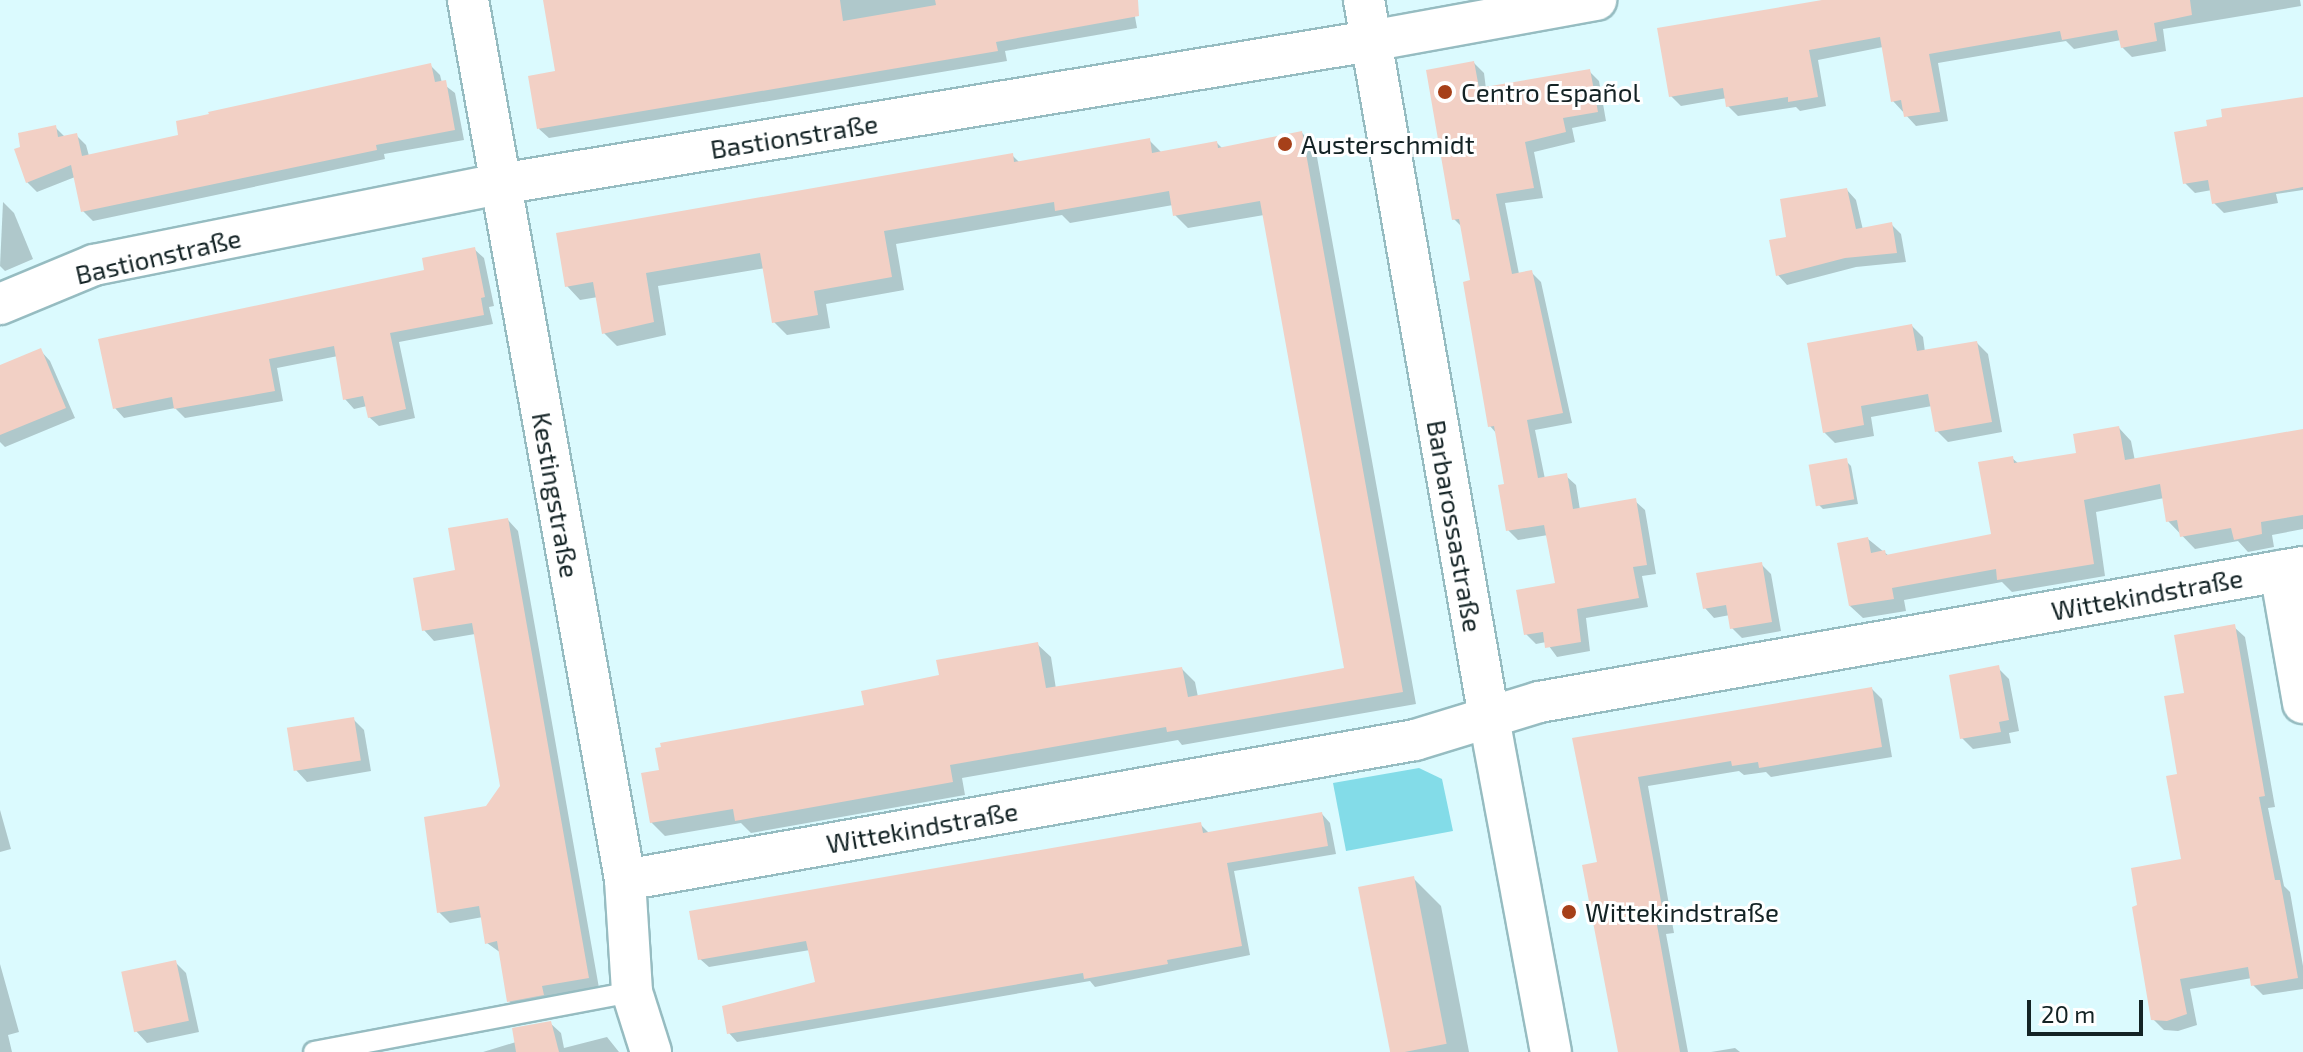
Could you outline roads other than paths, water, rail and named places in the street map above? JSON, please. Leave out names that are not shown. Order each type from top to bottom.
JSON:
[{"type":"street","name":"Kestingstraße","points":[[468,0],[625,880],[632,992],[651,1052]]},
{"type":"street","name":"Barbarossastraße","points":[[1364,0],[1489,718],[1551,1052]]},
{"type":"street","name":"Bastionstraße","points":[[0,304],[94,265],[500,184],[1370,41],[1596,0]]},
{"type":"street","name":"Wittekindstraße","points":[[625,880],[1415,740],[1539,702],[2291,569]]},
{"type":"street","points":[[2291,569],[2303,703]]},
{"type":"lane","points":[[314,1052],[632,992]]},
{"type":"place","name":"Centro Español","points":[[1445,92]]},
{"type":"place","name":"Austerschmidt","points":[[1285,144]]},
{"type":"place","name":"Wittekindstraße","points":[[1569,912]]}]
